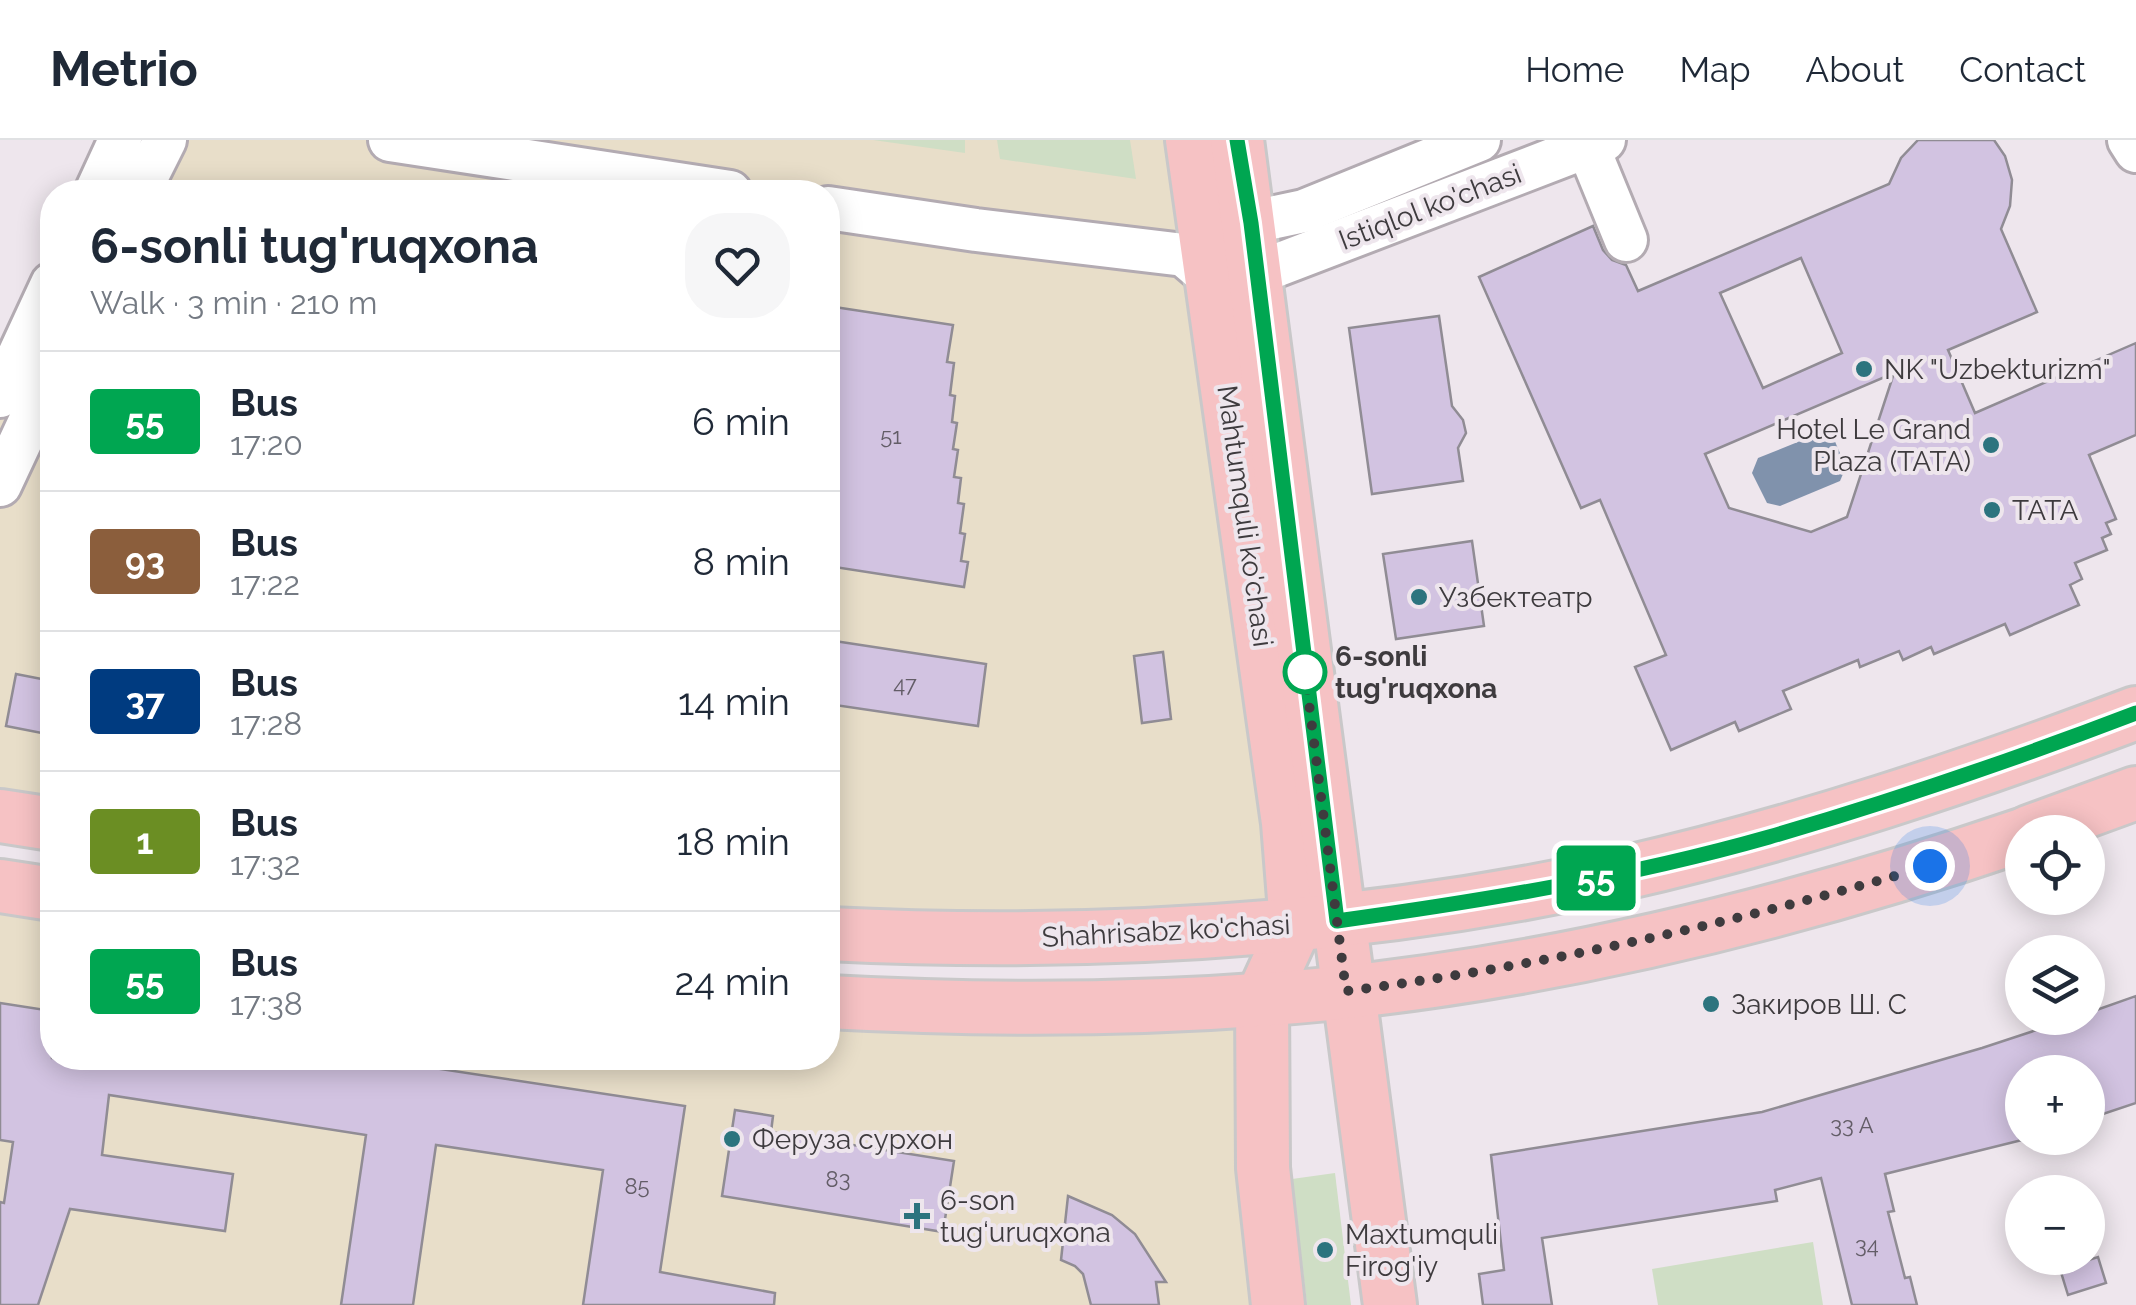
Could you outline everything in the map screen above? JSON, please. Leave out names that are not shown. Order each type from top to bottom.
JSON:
[{"type":"main road","name":"Mahtumquli ko'chasi","points":[[1192,140],[1222,252],[1316,923],[1346,991],[1390,1305]]},
{"type":"main road","name":"Mahtumquli ko'chasi","points":[[1222,252],[1237,140]]},
{"type":"main road","name":"Shahrisabz ko'chasi","points":[[840,934],[944,938],[1135,936],[1316,923],[1460,903],[1621,873],[1768,837],[1964,775],[2136,713]]},
{"type":"main road","points":[[2078,815],[2136,794]]},
{"type":"main road","points":[[840,1002],[1131,1006],[1346,991],[1478,973],[1634,944],[1784,908],[2005,840]]},
{"type":"main road","points":[[0,886],[40,892]]},
{"type":"main road","points":[[1278,1305],[1263,1168],[1262,998],[1316,923]]},
{"type":"street","points":[[102,180],[120,140]]},
{"type":"street","points":[[145,180],[165,140]]},
{"type":"street","points":[[390,140],[652,180]]},
{"type":"street","name":"Istiqlol ko'chasi","points":[[1222,252],[1304,210],[1479,140]]},
{"type":"street","points":[[2129,140],[2136,151]]},
{"type":"street","points":[[1592,142],[1626,240]]},
{"type":"street","name":"Istiqlol ko'chasi","points":[[840,210],[994,233],[1222,252],[1592,142]]},
{"type":"street","points":[[0,396],[40,310]]},
{"type":"street","points":[[0,485],[40,400]]},
{"type":"shaded area","points":[[120,140],[1192,140],[1296,924],[840,934],[840,180],[102,180]]},
{"type":"shaded area","points":[[40,310],[40,822],[0,816],[0,396]]},
{"type":"shaded area","points":[[0,886],[40,892],[40,1070],[840,1070],[840,1002],[1262,998],[1278,1305],[0,1305]]},
{"type":"green space","points":[[873,140],[965,140],[965,153]]},
{"type":"green space","points":[[997,140],[1130,140],[1136,179],[1000,159]]},
{"type":"green space","points":[[1335,1173],[1351,1305],[1307,1305],[1292,1179]]},
{"type":"green space","points":[[1813,1242],[1823,1305],[1658,1305],[1652,1269]]},
{"type":"water","points":[[1820,433],[1833,437],[1846,467],[1840,481],[1780,506],[1767,503],[1752,473],[1758,458]]},
{"type":"building","name":"Hotel Le Grand Plaza (TATA)","points":[[1918,140],[1994,140],[2005,156],[2012,180],[2010,206],[2001,229],[2037,312],[1948,350],[1975,413],[2136,343],[2136,435],[2089,455],[2116,519],[2106,523],[2111,534],[2102,538],[2107,550],[2075,563],[2082,579],[2070,585],[2079,605],[2010,635],[2005,624],[1934,654],[1931,647],[1903,660],[1899,651],[1860,667],[1858,660],[1783,691],[1791,709],[1739,731],[1735,722],[1671,750],[1635,667],[1666,655],[1600,500],[1581,508],[1479,277],[1593,226],[1603,250],[1612,260],[1626,265],[1638,291],[1889,184],[1901,158]],"holes":[[[1801,258],[1842,353],[1763,388],[1720,293]],[[1894,373],[1847,517],[1811,532],[1729,508],[1705,454]]]},
{"type":"building","points":[[840,308],[953,325],[947,362],[954,363],[950,395],[955,396],[952,422],[957,423],[954,477],[961,478],[958,503],[964,504],[961,561],[968,562],[964,587],[840,568]]},
{"type":"building","points":[[1439,316],[1452,406],[1463,420],[1466,433],[1458,448],[1463,481],[1372,494],[1349,328]]},
{"type":"building","points":[[1472,541],[1484,626],[1396,639],[1383,554]]},
{"type":"building","points":[[840,642],[986,664],[978,726],[840,706]]},
{"type":"building","points":[[1163,652],[1171,719],[1142,723],[1134,656]]},
{"type":"building","points":[[16,674],[40,679],[40,733],[6,726]]},
{"type":"building","points":[[2136,996],[2136,1103],[2105,1113],[2105,1055],[2005,1055],[2005,1144],[1885,1174],[1894,1211],[1888,1212],[1905,1278],[1910,1277],[1917,1305],[1852,1305],[1821,1178],[1775,1190],[1777,1201],[1542,1238],[1552,1305],[1483,1305],[1479,1274],[1504,1270],[1491,1155],[1762,1112],[2021,1035],[2105,1035],[2105,1007]]},
{"type":"building","points":[[0,1003],[40,1009],[40,1070],[447,1070],[685,1106],[660,1272],[775,1293],[774,1305],[583,1305],[603,1170],[436,1145],[413,1305],[341,1305],[366,1135],[109,1095],[102,1155],[233,1174],[225,1231],[70,1209],[38,1305],[0,1305],[0,1202],[4,1203],[13,1142],[0,1140]]},
{"type":"building","points":[[735,1110],[773,1116],[771,1132],[954,1161],[943,1232],[722,1196]]},
{"type":"building","points":[[1068,1196],[1112,1215],[1135,1234],[1166,1282],[1156,1282],[1159,1305],[1091,1305],[1083,1274],[1061,1260]]},
{"type":"building","points":[[2062,1275],[2104,1275],[2106,1283],[2068,1295]]},
{"type":"bus line","name":"55","points":[[1237,140],[1251,223],[1337,921],[1546,888],[1768,837],[1982,769],[2136,713]]},
{"type":"place","name":"NK \"Uzbekturizm\"","points":[[1864,369]]},
{"type":"place","name":"Hotel Le Grand Plaza (TATA)","points":[[1991,445]]},
{"type":"place","name":"ТАТА","points":[[1992,510]]},
{"type":"place","name":"Узбектеатр","points":[[1419,597]]},
{"type":"place","name":"6-sonli tug'ruqxona","points":[[1305,672]]},
{"type":"place","name":"Закиров Ш. С","points":[[1711,1004]]},
{"type":"place","name":"Феруза сурхон","points":[[732,1139]]},
{"type":"place","name":"6-son tug‘uruqxona","points":[[917,1216]]},
{"type":"place","name":"Maxtumquli Firog'iy","points":[[1325,1250]]},
{"type":"route","points":[[1305,672],[1346,991],[1478,973],[1634,944],[1784,908],[1930,866]]}]
